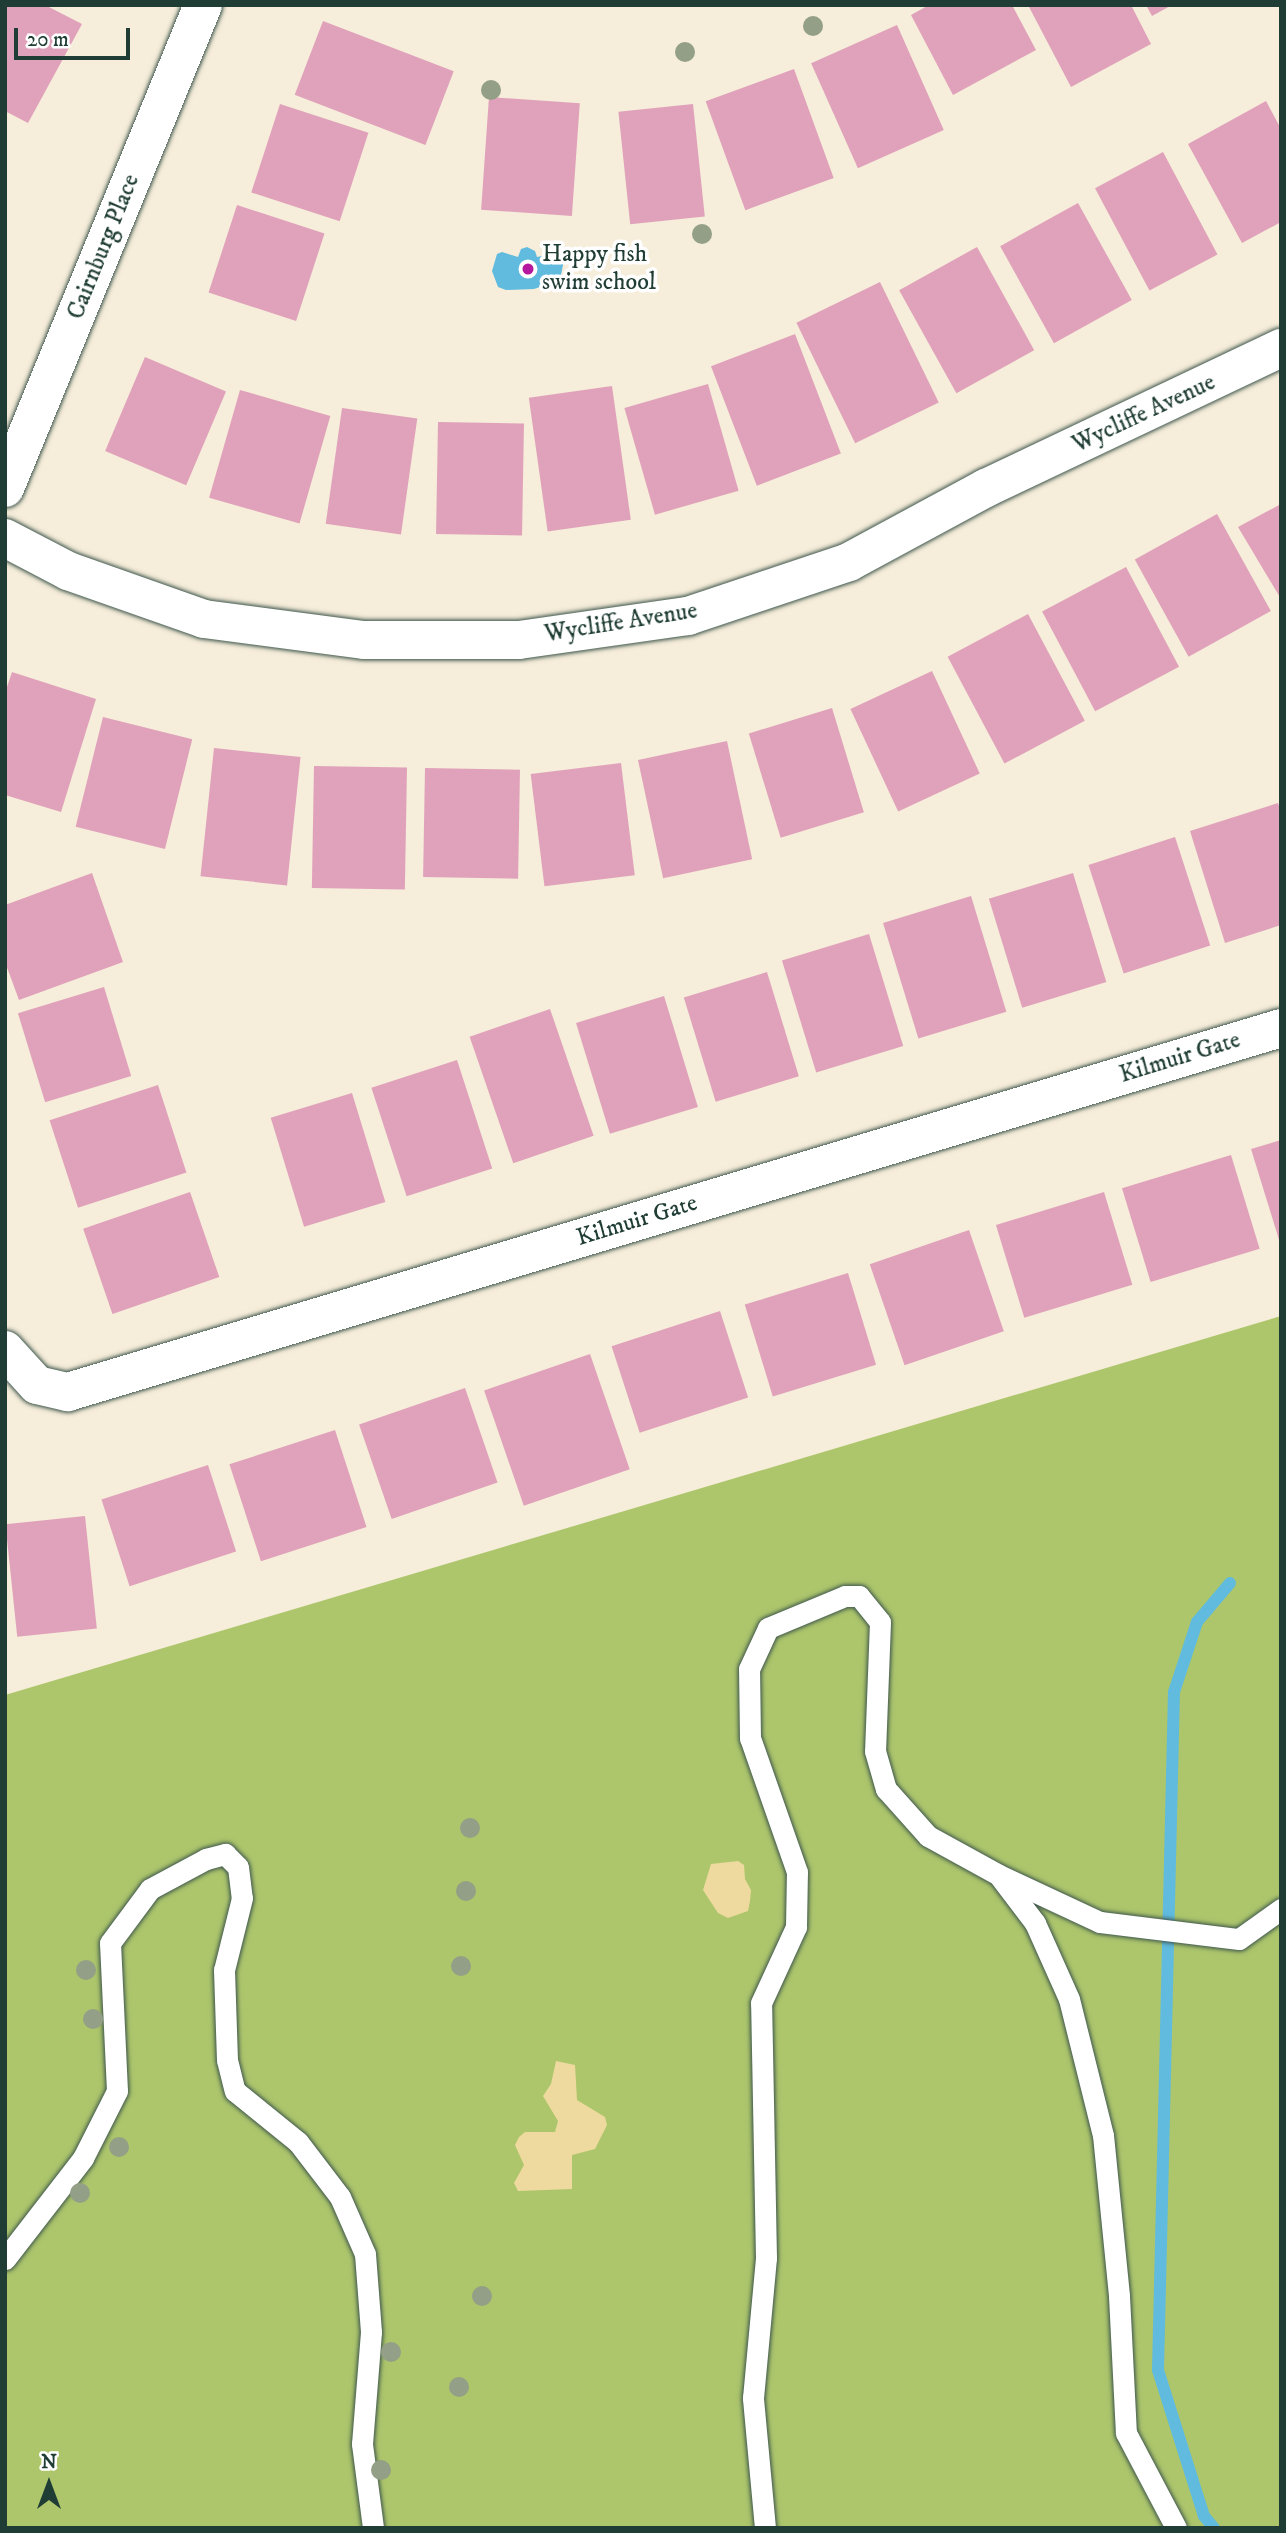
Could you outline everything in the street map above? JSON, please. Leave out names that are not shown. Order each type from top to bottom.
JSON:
[{"type":"street","name":"Cairnburg Place","points":[[5,488],[203,5]]},
{"type":"street","name":"Wycliffe Avenue","points":[[5,538],[68,571],[204,619],[364,640],[519,639],[688,616],[849,562],[986,488],[1281,348]]},
{"type":"street","name":"Kilmuir Gate","points":[[5,1350],[37,1385],[68,1392],[1281,1028]]},
{"type":"lane","points":[[765,2528],[753,2398],[766,2258],[761,2003],[796,1927],[797,1872],[750,1738],[749,1669],[768,1628],[845,1596],[859,1596],[880,1622],[875,1751],[886,1789],[928,1836],[999,1875],[1100,1922],[1194,1934],[1239,1939],[1281,1909]]},
{"type":"lane","points":[[5,2259],[83,2158],[117,2091],[110,1943],[150,1889],[206,1859],[225,1854],[238,1867],[242,1898],[224,1970],[227,2060],[236,2091],[298,2142],[340,2197],[365,2254],[371,2332],[362,2444],[373,2528]]},
{"type":"lane","points":[[999,1875],[1035,1923],[1069,1999],[1103,2135],[1119,2296],[1126,2433],[1176,2528]]},
{"type":"green space","points":[[1281,1316],[1281,2528],[5,2528],[5,1695]]},
{"type":"sand","points":[[738,1861],[744,1865],[745,1879],[751,1890],[750,1901],[748,1911],[728,1918],[718,1913],[703,1890],[711,1864]]},
{"type":"sand","points":[[556,2061],[575,2065],[577,2100],[605,2117],[607,2125],[595,2149],[572,2155],[572,2189],[518,2191],[514,2183],[524,2165],[515,2145],[519,2137],[525,2132],[555,2132],[558,2121],[543,2096],[551,2084]]},
{"type":"water","name":"Happy fish swim school","points":[[527,247],[535,251],[537,257],[553,254],[559,257],[563,265],[560,280],[534,289],[506,290],[498,287],[492,271],[497,254],[502,252],[518,257],[521,249]]},
{"type":"building","points":[[5,5],[45,5],[82,24],[28,123],[5,111]]},
{"type":"building","points":[[929,5],[1012,5],[1036,50],[953,95],[911,15]]},
{"type":"building","points":[[1028,5],[1131,5],[1151,44],[1071,87]]},
{"type":"building","points":[[1146,5],[1172,5],[1152,16]]},
{"type":"building","points":[[323,21],[454,71],[425,145],[295,95]]},
{"type":"building","points":[[897,25],[944,130],[858,168],[811,63]]},
{"type":"building","points":[[794,69],[834,178],[745,210],[706,101]]},
{"type":"building","points":[[489,97],[580,103],[572,216],[481,210]]},
{"type":"building","points":[[1266,101],[1281,129],[1281,222],[1242,243],[1188,144]]},
{"type":"building","points":[[280,104],[368,133],[340,221],[251,192]]},
{"type":"building","points":[[693,104],[705,216],[630,224],[618,112]]},
{"type":"building","points":[[1163,152],[1217,254],[1149,291],[1095,188]]},
{"type":"building","points":[[1078,203],[1132,300],[1054,343],[1000,246]]},
{"type":"building","points":[[237,205],[324,233],[296,321],[209,292]]},
{"type":"building","points":[[977,247],[1034,350],[956,393],[899,290]]},
{"type":"building","points":[[880,282],[939,402],[855,443],[796,323]]},
{"type":"building","points":[[795,334],[841,453],[757,486],[711,366]]},
{"type":"building","points":[[145,357],[226,391],[186,485],[105,451]]},
{"type":"building","points":[[708,384],[739,491],[655,515],[624,408]]},
{"type":"building","points":[[612,386],[631,520],[548,531],[529,398]]},
{"type":"building","points":[[240,390],[330,416],[299,524],[209,498]]},
{"type":"building","points":[[342,408],[417,419],[401,534],[326,524]]},
{"type":"building","points":[[438,422],[524,424],[522,535],[436,534]]},
{"type":"building","points":[[1281,504],[1281,599],[1238,527]]},
{"type":"building","points":[[1217,514],[1271,611],[1189,657],[1135,560]]},
{"type":"building","points":[[1126,567],[1179,667],[1095,711],[1042,612]]},
{"type":"building","points":[[1028,614],[1085,721],[1004,764],[948,657]]},
{"type":"building","points":[[932,671],[980,773],[898,811],[850,709]]},
{"type":"building","points":[[12,672],[96,699],[61,812],[5,795],[5,693]]},
{"type":"building","points":[[832,708],[864,812],[781,838],[749,733]]},
{"type":"building","points":[[103,717],[192,739],[165,849],[76,827]]},
{"type":"building","points":[[727,741],[752,859],[663,878],[638,760]]},
{"type":"building","points":[[214,748],[301,757],[287,885],[201,876]]},
{"type":"building","points":[[621,763],[635,875],[544,886],[531,774]]},
{"type":"building","points":[[314,766],[407,768],[405,890],[312,888]]},
{"type":"building","points":[[425,768],[520,770],[518,879],[423,877]]},
{"type":"building","points":[[1278,803],[1281,813],[1281,925],[1225,943],[1190,831]]},
{"type":"building","points":[[1175,837],[1210,945],[1124,974],[1088,865]]},
{"type":"building","points":[[92,873],[123,962],[19,1000],[5,962],[5,905]]},
{"type":"building","points":[[1073,873],[1106,982],[1022,1008],[989,899]]},
{"type":"building","points":[[971,896],[1006,1012],[918,1039],[883,923]]},
{"type":"building","points":[[869,934],[903,1046],[816,1072],[782,961]]},
{"type":"building","points":[[767,972],[799,1076],[716,1102],[684,997]]},
{"type":"building","points":[[104,987],[131,1076],[45,1102],[18,1013]]},
{"type":"building","points":[[664,996],[698,1107],[610,1134],[576,1023]]},
{"type":"building","points":[[550,1009],[594,1136],[513,1163],[470,1037]]},
{"type":"building","points":[[457,1060],[492,1168],[407,1196],[371,1088]]},
{"type":"building","points":[[158,1085],[186,1172],[78,1208],[50,1120]]},
{"type":"building","points":[[352,1093],[385,1202],[304,1227],[271,1118]]},
{"type":"building","points":[[1281,1140],[1281,1243],[1280,1243],[1251,1149]]},
{"type":"building","points":[[1231,1155],[1260,1249],[1151,1282],[1122,1188]]},
{"type":"building","points":[[190,1192],[219,1277],[112,1314],[83,1229]]},
{"type":"building","points":[[1104,1192],[1132,1285],[1024,1318],[996,1225]]},
{"type":"building","points":[[969,1230],[1004,1331],[905,1365],[870,1264]]},
{"type":"building","points":[[848,1273],[876,1365],[773,1396],[745,1305]]},
{"type":"building","points":[[720,1311],[748,1398],[640,1433],[612,1346]]},
{"type":"building","points":[[590,1354],[630,1469],[524,1506],[484,1390]]},
{"type":"building","points":[[465,1388],[498,1483],[392,1519],[359,1424]]},
{"type":"building","points":[[335,1430],[367,1527],[261,1561],[229,1464]]},
{"type":"building","points":[[208,1465],[236,1552],[130,1586],[101,1500]]},
{"type":"building","points":[[85,1516],[97,1628],[17,1637],[5,1524]]},
{"type":"waterway","points":[[1214,2528],[1204,2516],[1158,2370],[1174,1692],[1197,1622],[1230,1583]]},
{"type":"place","name":"Happy fish swim school","points":[[528,269]]}]
